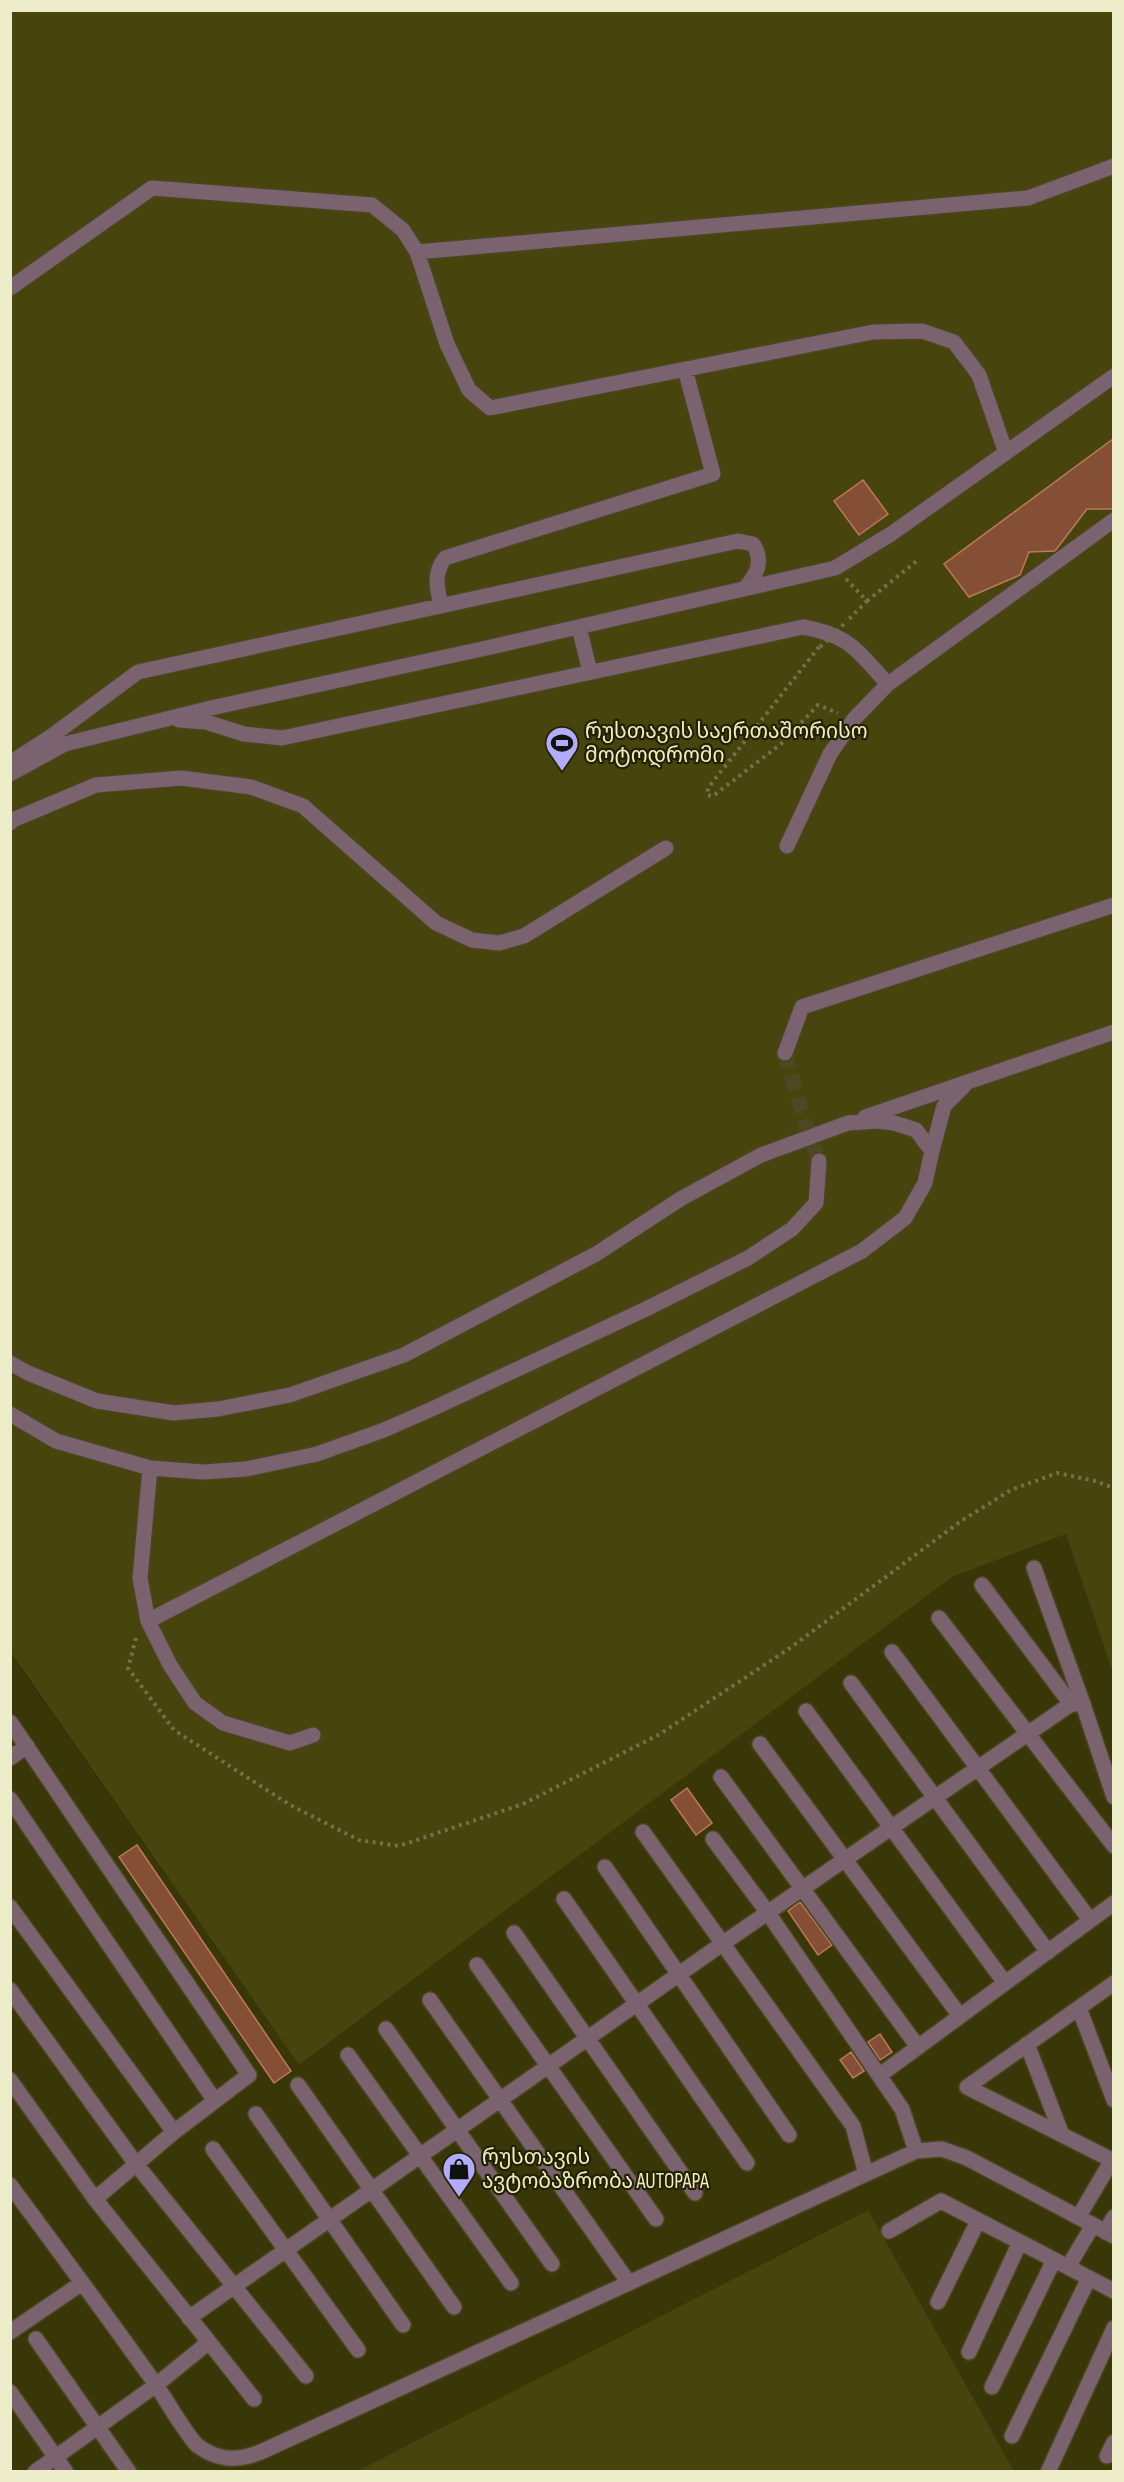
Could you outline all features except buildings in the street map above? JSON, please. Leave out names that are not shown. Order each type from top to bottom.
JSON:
[{"type":"street","points":[[417,252],[1028,198],[1113,166]]},
{"type":"street","points":[[10,288],[152,188],[372,205],[403,230],[417,252],[447,344],[469,390],[490,408],[873,332],[922,331],[954,342],[980,375],[1006,453]]},
{"type":"street","points":[[441,606],[436,581],[438,568],[445,558],[713,474],[685,369]]},
{"type":"street","points":[[10,774],[65,744],[835,568],[891,534],[1113,376]]},
{"type":"street","points":[[787,846],[830,754],[854,719],[888,684],[1113,520]]},
{"type":"street","points":[[10,763],[138,672],[738,541],[753,544],[759,554],[759,569],[744,590]]},
{"type":"street","points":[[579,627],[590,672]]},
{"type":"street","points":[[167,719],[206,722],[244,734],[282,738],[803,627],[828,631],[849,642],[888,684]]},
{"type":"street","points":[[10,823],[96,785],[181,778],[251,787],[303,806],[436,923],[472,940],[500,944],[524,936],[666,848]]},
{"type":"street","points":[[784,1053],[802,1007],[1113,905]]},
{"type":"street","points":[[10,1362],[28,1373],[97,1401],[174,1413],[218,1409],[290,1395],[404,1355],[596,1254],[682,1198],[761,1155],[1113,1032]]},
{"type":"street","points":[[148,1621],[862,1251],[904,1218],[926,1183],[944,1107],[967,1083]]},
{"type":"street","points":[[848,1123],[879,1121],[916,1130],[932,1151]]},
{"type":"street","points":[[10,1414],[56,1441],[150,1468],[203,1472],[246,1469],[317,1454],[384,1430],[434,1408],[646,1309],[748,1258],[792,1229],[816,1203],[819,1161]]},
{"type":"street","points":[[150,1468],[140,1578],[148,1621],[170,1665],[195,1702],[223,1723],[290,1743],[313,1735]]},
{"type":"street","points":[[1034,1568],[1077,1704],[1113,1797]]},
{"type":"street","points":[[982,1585],[1077,1704]]},
{"type":"street","points":[[939,1618],[1113,1846]]},
{"type":"street","points":[[892,1652],[1090,1920]]},
{"type":"street","points":[[851,1683],[1048,1952]]},
{"type":"street","points":[[189,2318],[679,1974],[1027,1734],[1077,1704]]},
{"type":"street","points":[[806,1711],[1005,1983]]},
{"type":"street","points":[[10,1722],[249,2075],[174,2132],[94,2199]]},
{"type":"street","points":[[760,1744],[960,2016]]},
{"type":"street","points":[[10,1758],[27,1746]]},
{"type":"street","points":[[721,1777],[918,2047]]},
{"type":"street","points":[[10,1798],[215,2101]]},
{"type":"street","points":[[643,1832],[853,2126],[866,2174]]},
{"type":"street","points":[[713,1839],[768,1913],[880,2075],[902,2109],[916,2151]]},
{"type":"street","points":[[605,1867],[789,2135]]},
{"type":"street","points":[[564,1899],[747,2163]]},
{"type":"street","points":[[880,2075],[1113,1903]]},
{"type":"street","points":[[10,1907],[174,2132]]},
{"type":"street","points":[[514,1933],[695,2193]]},
{"type":"street","points":[[477,1965],[656,2219]]},
{"type":"street","points":[[1079,2216],[1113,2160],[968,2087],[1113,1983]]},
{"type":"street","points":[[10,1990],[136,2164],[306,2376]]},
{"type":"street","points":[[430,2000],[629,2283]]},
{"type":"street","points":[[1078,2008],[1113,2100]]},
{"type":"street","points":[[386,2029],[552,2264]]},
{"type":"street","points":[[1028,2044],[1062,2135]]},
{"type":"street","points":[[348,2055],[511,2283]]},
{"type":"street","points":[[10,2080],[94,2199],[254,2398]]},
{"type":"street","points":[[298,2085],[454,2307]]},
{"type":"street","points":[[256,2114],[403,2325]]},
{"type":"street","points":[[213,2149],[358,2350]]},
{"type":"street","points":[[10,2185],[197,2445],[223,2457],[246,2458],[916,2151],[942,2149],[967,2158],[1104,2231]]},
{"type":"street","points":[[889,2231],[941,2201],[1113,2290]]},
{"type":"street","points":[[992,2387],[1061,2264],[1104,2231],[1113,2217]]},
{"type":"street","points":[[938,2302],[978,2221]]},
{"type":"street","points":[[969,2352],[1020,2242]]},
{"type":"street","points":[[1012,2436],[1089,2278]]},
{"type":"street","points":[[10,2332],[82,2283]]},
{"type":"street","points":[[1048,2472],[1113,2328]]},
{"type":"street","points":[[36,2339],[129,2472]]},
{"type":"street","points":[[35,2472],[156,2385],[209,2342]]},
{"type":"street","points":[[10,2391],[66,2472]]},
{"type":"street","points":[[1107,2456],[1113,2442]]},
{"type":"path","points":[[854,719],[818,705],[781,744],[713,796],[707,795],[708,788],[820,647],[867,601],[918,560]]},
{"type":"path","points":[[835,568],[867,601]]},
{"type":"path","points":[[148,1621],[139,1628],[128,1668],[174,1730],[290,1805],[359,1840],[399,1846],[524,1804],[660,1734],[789,1648],[961,1521],[1011,1491],[1057,1473],[1095,1480],[1113,1488]]},
{"type":"shaded area","name":"რუსთავის საერთაშორისო მოტოდრომი","points":[[10,11],[1113,11],[1113,1673],[1066,1534],[952,1577],[299,2065],[11,1653]]},
{"type":"shaded area","points":[[1066,1534],[1114,1673],[1113,2469],[1109,2472],[1014,2471],[867,2210],[357,2471],[11,2471],[10,1653],[299,2065],[952,1577]]},
{"type":"shaded area","points":[[868,2210],[1014,2471],[357,2471]]},
{"type":"tunnel","points":[[785,1053],[807,1131],[819,1161]]},
{"type":"place","name":"რუსთავის საერთაშორისო მოტოდრომი","points":[[562,772]]},
{"type":"place","name":"რუსთავის ავტობაზრობა AUTOPAPA","points":[[459,2198]]}]
